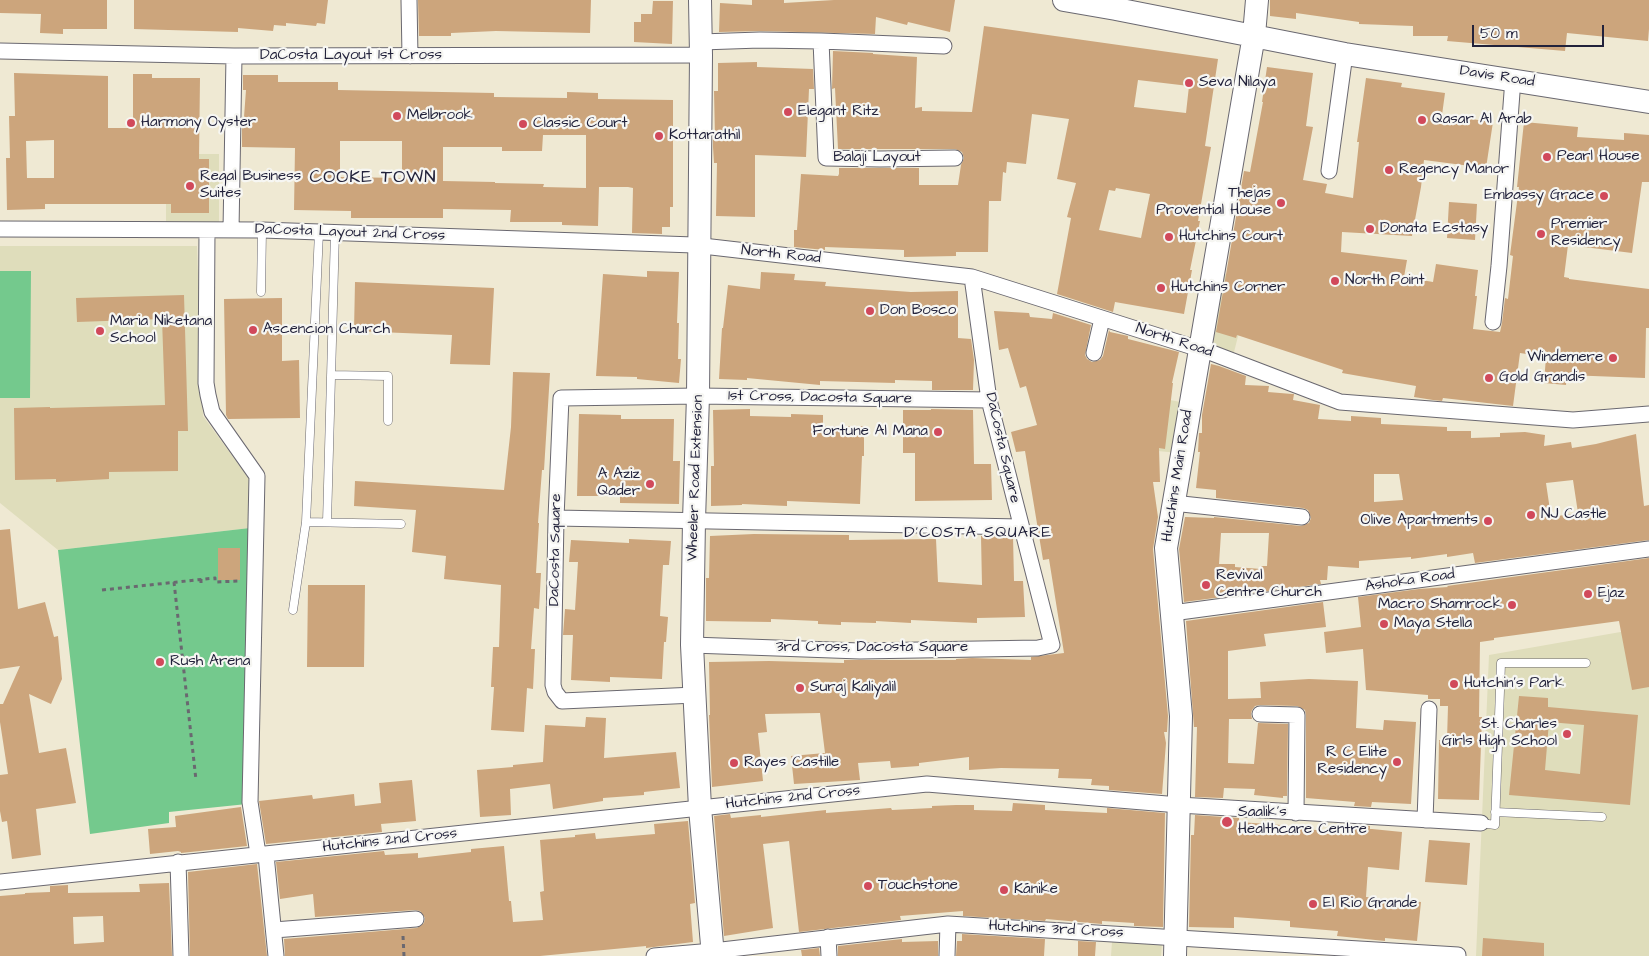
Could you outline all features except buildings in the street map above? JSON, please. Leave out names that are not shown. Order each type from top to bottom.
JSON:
[{"type":"street","points":[[409,0],[410,56]]},
{"type":"street","name":"Wheeler Road Extension","points":[[700,0],[700,246],[692,645],[700,808],[713,953]]},
{"type":"street","name":"Davis Road","points":[[1064,0],[1117,4],[1345,54],[1513,79],[1649,102]]},
{"type":"street","name":"Hutchins Main Road","points":[[1176,946],[1181,716],[1166,548],[1254,35],[1257,0]]},
{"type":"street","points":[[701,48],[760,40],[820,40],[944,46]]},
{"type":"street","name":"Balaji Layout","points":[[820,40],[826,158],[955,158]]},
{"type":"street","name":"DaCosta Layout 1st Cross","points":[[0,52],[234,56],[410,56],[701,48]]},
{"type":"street","points":[[1329,171],[1345,54]]},
{"type":"street","points":[[231,230],[234,56]]},
{"type":"street","points":[[1493,322],[1513,79]]},
{"type":"street","name":"DaCosta Layout 2nd Cross","points":[[0,228],[262,230],[700,246]]},
{"type":"street","points":[[207,230],[206,384],[208,395],[212,412],[257,476],[250,802],[262,854],[274,930],[276,956]]},
{"type":"street","name":"North Road","points":[[700,246],[972,277],[1212,353],[1340,402],[1573,420],[1649,414]]},
{"type":"street","name":"DaCosta Square","points":[[972,277],[989,400],[1052,645]]},
{"type":"street","points":[[1094,353],[1102,318]]},
{"type":"street","name":"1st Cross, Dacosta Square","points":[[561,398],[698,396],[989,400]]},
{"type":"street","name":"DaCosta Square","points":[[561,398],[556,518],[553,685],[555,692],[562,700],[694,695]]},
{"type":"street","points":[[1174,503],[1302,517]]},
{"type":"street","points":[[556,518],[1021,527]]},
{"type":"street","name":"Ashoka Road","points":[[1172,612],[1649,550]]},
{"type":"street","name":"3rd Cross, Dacosta Square","points":[[692,645],[860,651],[1038,648],[1052,645]]},
{"type":"street","points":[[1425,820],[1429,709]]},
{"type":"street","points":[[1260,714],[1297,715],[1296,813]]},
{"type":"street","name":"Hutchins 2nd Cross","points":[[0,882],[928,784],[1179,806],[1481,823]]},
{"type":"street","points":[[178,862],[181,956]]},
{"type":"street","points":[[274,930],[416,919]]},
{"type":"street","points":[[947,956],[948,924]]},
{"type":"street","name":"Hutchins 3rd Cross","points":[[654,956],[713,953],[828,937],[948,924],[1176,946],[1458,955]]},
{"type":"street","points":[[828,937],[829,956]]},
{"type":"lane","points":[[261,292],[262,230]]},
{"type":"lane","points":[[293,610],[306,522],[319,232]]},
{"type":"lane","points":[[327,522],[335,232]]},
{"type":"lane","points":[[331,375],[388,376],[388,421]]},
{"type":"lane","points":[[306,522],[401,524]]},
{"type":"lane","points":[[1586,663],[1501,663],[1495,812],[1602,817]]},
{"type":"lane","name":"Hutchins 2nd Cross","points":[[1481,823],[1495,825],[1495,812]]},
{"type":"path","points":[[102,590],[215,578],[215,582],[242,581],[242,574]]},
{"type":"path","points":[[201,579],[201,587]]},
{"type":"path","points":[[174,582],[196,780]]},
{"type":"shaded area","points":[[166,154],[219,154],[219,226],[166,224]]},
{"type":"shaded area","name":"Maria Niketana School","points":[[0,246],[197,246],[203,416],[250,480],[250,528],[58,550],[0,503]]},
{"type":"shaded area","points":[[1217,272],[1252,281],[1233,356],[1204,344]]},
{"type":"shaded area","points":[[1148,396],[1186,403],[1179,453],[1125,448]]},
{"type":"shaded area","name":"St. Charles Girls High School","points":[[1649,627],[1649,956],[1476,956],[1489,655]]},
{"type":"shaded area","points":[[1112,942],[1162,944],[1161,956],[1111,956]]},
{"type":"green space","points":[[0,271],[31,271],[30,398],[0,398]]},
{"type":"green space","name":"Rush Arena","points":[[250,528],[247,804],[169,812],[169,823],[90,834],[58,550]]},
{"type":"place","name":"Seva Nilaya","points":[[1189,83]]},
{"type":"place","name":"Elegant Ritz","points":[[788,112]]},
{"type":"place","name":"Melbrook","points":[[397,116]]},
{"type":"place","name":"Qasar Al Arab","points":[[1422,120]]},
{"type":"place","name":"Harmony Oyster","points":[[131,123]]},
{"type":"place","name":"Classic Court","points":[[523,124]]},
{"type":"place","name":"Kottarathil","points":[[659,136]]},
{"type":"place","name":"Pearl House","points":[[1547,157]]},
{"type":"place","name":"Regency Manor","points":[[1389,170]]},
{"type":"place","name":"Regal Business Suites","points":[[190,186]]},
{"type":"place","name":"Embassy Grace","points":[[1604,196]]},
{"type":"place","name":"Thejas Provential House","points":[[1281,203]]},
{"type":"place","name":"Donata Ecstasy","points":[[1370,229]]},
{"type":"place","name":"Premier Residency","points":[[1541,234]]},
{"type":"place","name":"Hutchins Court","points":[[1169,237]]},
{"type":"place","name":"North Point","points":[[1335,281]]},
{"type":"place","name":"Hutchins Corner","points":[[1161,288]]},
{"type":"place","name":"Don Bosco","points":[[870,311]]},
{"type":"place","name":"Ascencion Church","points":[[253,330]]},
{"type":"place","name":"Maria Niketana School","points":[[100,331]]},
{"type":"place","name":"Windemere","points":[[1613,358]]},
{"type":"place","name":"Gold Grandis","points":[[1489,378]]},
{"type":"place","name":"Fortune Al Mana","points":[[938,432]]},
{"type":"place","name":"A Aziz Qader","points":[[650,484]]},
{"type":"place","name":"NJ Castle","points":[[1531,515]]},
{"type":"place","name":"Olive Apartments","points":[[1488,521]]},
{"type":"place","name":"Revival Centre Church","points":[[1206,585]]},
{"type":"place","name":"Ejaz","points":[[1588,594]]},
{"type":"place","name":"Macro Shamrock","points":[[1512,605]]},
{"type":"place","name":"Maya Stella","points":[[1384,624]]},
{"type":"place","name":"Rush Arena","points":[[160,662]]},
{"type":"place","name":"Hutchin's Park","points":[[1454,684]]},
{"type":"place","name":"Suraj Kaliyalil","points":[[800,688]]},
{"type":"place","name":"St. Charles Girls High School","points":[[1567,734]]},
{"type":"place","name":"R C Elite Residency","points":[[1397,762]]},
{"type":"place","name":"Rayes Castille","points":[[734,763]]},
{"type":"place","name":"Saalik's Healthcare Centre","points":[[1227,822]]},
{"type":"place","name":"Touchstone","points":[[868,886]]},
{"type":"place","name":"Kānike","points":[[1004,890]]},
{"type":"place","name":"El Rio Grande","points":[[1313,904]]},
{"type":"district","name":"COOKE TOWN","points":[[373,178]]},
{"type":"district","name":"D'COSTA SQUARE","points":[[978,534]]}]
